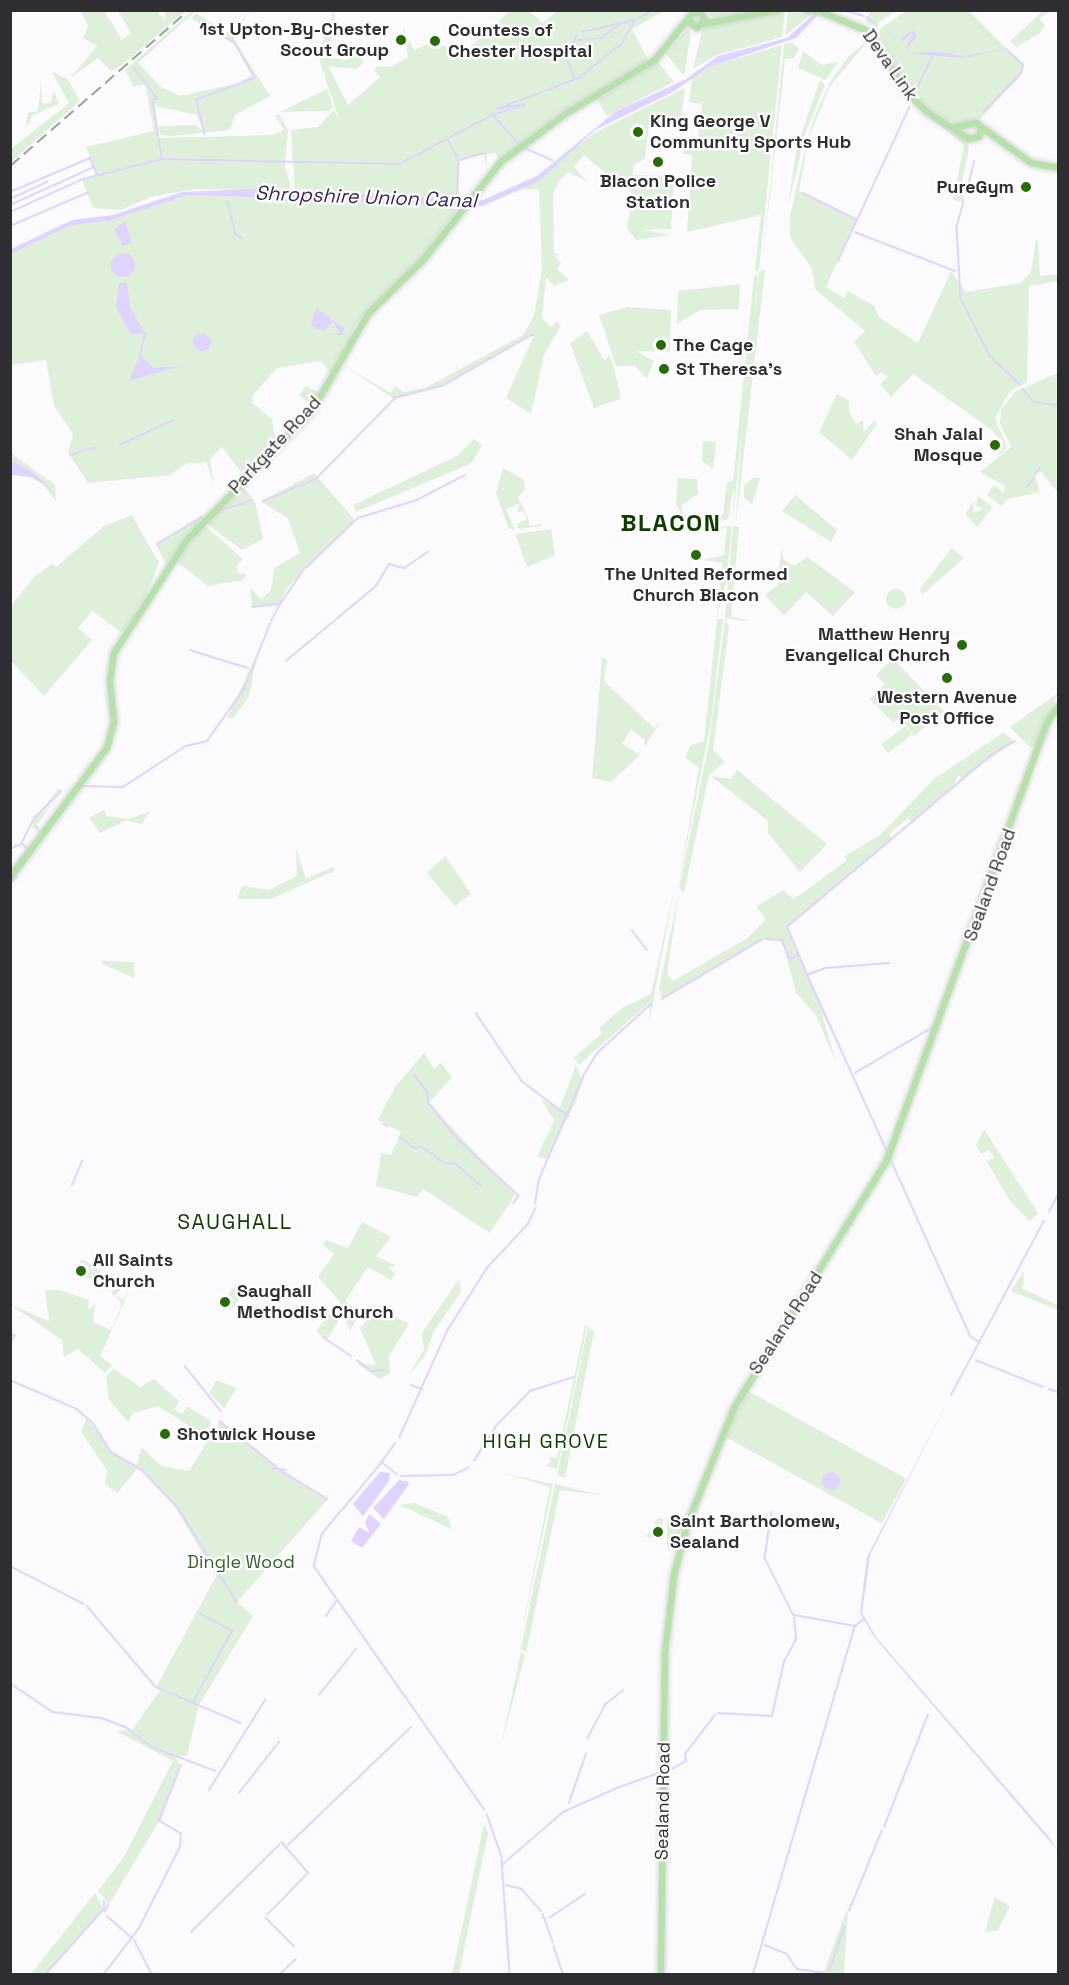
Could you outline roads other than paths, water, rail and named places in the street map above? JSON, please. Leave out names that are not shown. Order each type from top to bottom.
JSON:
[{"type":"main road","points":[[695,16],[711,22],[779,10]]},
{"type":"main road","name":"Deva Link","points":[[806,10],[818,12],[870,32],[915,102],[965,135]]},
{"type":"main road","name":"Parkgate Road","points":[[10,878],[110,741],[114,653],[162,573],[202,522],[312,411],[368,314],[424,259],[467,203],[528,139],[645,67],[695,16]]},
{"type":"main road","points":[[956,127],[965,127],[974,122],[989,137],[1031,163],[1059,168]]},
{"type":"main road","points":[[965,127],[965,135],[989,137]]},
{"type":"main road","points":[[979,137],[981,129]]},
{"type":"main road","name":"Sealand Road","points":[[661,1974],[665,1653],[674,1575],[687,1525],[734,1408],[887,1160],[1047,723],[1059,706]]},
{"type":"water","name":"Shropshire Union Canal","points":[[817,11],[822,11],[796,38],[709,67],[673,92],[595,130],[538,182],[482,206],[188,195],[109,221],[72,225],[11,254],[11,249],[72,220],[113,215],[182,192],[253,189],[483,200],[537,176],[615,112],[686,79],[718,56],[787,38]]},
{"type":"water","points":[[880,30],[901,39],[914,31],[915,38],[907,49],[913,53],[939,52],[962,56],[1008,49],[963,58],[914,54],[906,49],[913,32],[903,41]]},
{"type":"water","points":[[125,221],[132,243],[123,246],[114,230]]},
{"type":"water","points":[[123,253],[128,254],[134,260],[134,270],[128,276],[123,277],[118,276],[112,270],[111,265],[112,260],[118,254]]},
{"type":"water","points":[[119,283],[127,283],[130,307],[145,334],[130,334],[116,307]]},
{"type":"water","points":[[316,308],[344,328],[343,335],[326,334],[340,333],[333,322],[324,331],[311,326]]},
{"type":"water","points":[[198,333],[206,333],[211,338],[209,349],[198,351],[193,346],[193,338]]},
{"type":"water","points":[[140,355],[153,368],[180,366],[129,381]]},
{"type":"water","points":[[11,460],[34,473],[52,490],[31,477],[11,475]]},
{"type":"water","points":[[951,1395],[870,1555],[862,1613],[876,1637],[1049,1837],[1058,1851],[874,1637],[860,1613],[867,1557]]},
{"type":"water","points":[[380,1472],[390,1473],[389,1481],[363,1516],[353,1504]]},
{"type":"water","points":[[831,1472],[837,1475],[840,1481],[837,1487],[831,1490],[825,1487],[822,1481],[825,1475]]},
{"type":"water","points":[[399,1480],[409,1482],[384,1519],[373,1508]]},
{"type":"water","points":[[369,1514],[381,1524],[362,1548],[351,1541],[359,1527],[370,1533],[365,1523]]},
{"type":"waterway","points":[[10,212],[83,179],[162,159],[400,164],[492,115],[525,105],[497,109],[579,78],[622,43],[635,20],[654,10]]},
{"type":"waterway","points":[[843,10],[864,16]]},
{"type":"waterway","points":[[867,17],[877,25]]},
{"type":"waterway","points":[[583,32],[634,20]]},
{"type":"waterway","points":[[200,21],[235,43],[255,78],[197,100],[205,134]]},
{"type":"waterway","points":[[579,40],[601,38],[622,23]]},
{"type":"waterway","points":[[575,79],[567,59],[576,37]]},
{"type":"waterway","points":[[983,112],[1021,73],[1023,65],[1007,50]]},
{"type":"waterway","points":[[914,94],[934,53]]},
{"type":"waterway","points":[[134,68],[158,99],[153,100],[162,158]]},
{"type":"waterway","points":[[838,261],[909,108]]},
{"type":"waterway","points":[[494,116],[519,144]]},
{"type":"waterway","name":"Shropshire Union Canal","points":[[449,141],[459,160],[458,196]]},
{"type":"waterway","points":[[525,148],[552,160]]},
{"type":"waterway","points":[[460,160],[484,153]]},
{"type":"waterway","points":[[10,192],[90,158],[97,174]]},
{"type":"waterway","points":[[967,190],[974,162]]},
{"type":"waterway","points":[[10,205],[94,167]]},
{"type":"waterway","points":[[10,199],[47,182]]},
{"type":"waterway","points":[[10,226],[87,193]]},
{"type":"waterway","points":[[803,193],[856,219]]},
{"type":"waterway","points":[[228,202],[235,233],[242,238]]},
{"type":"waterway","points":[[964,202],[957,227],[961,299],[990,356],[1021,385]]},
{"type":"waterway","points":[[855,232],[955,271]]},
{"type":"waterway","points":[[140,355],[145,334]]},
{"type":"waterway","points":[[446,384],[529,336]]},
{"type":"waterway","points":[[263,501],[316,479],[395,398],[444,385]]},
{"type":"waterway","points":[[1023,389],[1034,402],[1058,405]]},
{"type":"waterway","points":[[120,445],[173,420]]},
{"type":"waterway","points":[[90,449],[95,448]]},
{"type":"waterway","points":[[71,455],[88,449]]},
{"type":"waterway","points":[[1036,474],[1039,469]]},
{"type":"waterway","points":[[307,567],[358,518],[417,500],[465,475]]},
{"type":"waterway","points":[[1027,487],[1033,479]]},
{"type":"waterway","points":[[219,511],[252,500]]},
{"type":"waterway","points":[[157,544],[202,517]]},
{"type":"waterway","points":[[286,661],[376,586],[389,564],[404,568],[428,552]]},
{"type":"waterway","points":[[252,607],[280,604],[303,571]]},
{"type":"waterway","points":[[271,621],[280,604]]},
{"type":"waterway","points":[[83,786],[123,787],[186,746],[207,741],[244,689],[270,624]]},
{"type":"waterway","points":[[190,650],[248,668]]},
{"type":"waterway","points":[[807,975],[787,927],[991,755],[1015,741]]},
{"type":"waterway","points":[[10,849],[21,844],[35,817],[61,792]]},
{"type":"waterway","points":[[12,870],[27,849],[22,844]]},
{"type":"waterway","points":[[10,883],[17,877]]},
{"type":"waterway","points":[[632,930],[647,950]]},
{"type":"waterway","points":[[662,999],[763,939]]},
{"type":"waterway","points":[[766,939],[782,940],[790,959],[797,956]]},
{"type":"waterway","points":[[887,1152],[807,975],[825,968],[889,963]]},
{"type":"waterway","points":[[583,1076],[598,1052],[651,1004]]},
{"type":"waterway","points":[[476,1013],[522,1081],[568,1116]]},
{"type":"waterway","points":[[855,1073],[933,1027]]},
{"type":"waterway","points":[[414,1074],[425,1089]]},
{"type":"waterway","points":[[535,1204],[539,1179],[583,1078]]},
{"type":"waterway","points":[[427,1091],[429,1103],[457,1138],[519,1196],[514,1203]]},
{"type":"waterway","points":[[384,1124],[388,1126]]},
{"type":"waterway","points":[[400,1137],[415,1148],[422,1146]]},
{"type":"waterway","points":[[424,1148],[444,1163],[456,1164],[480,1185]]},
{"type":"waterway","points":[[72,1185],[82,1161]]},
{"type":"waterway","points":[[892,1162],[971,1337],[980,1342]]},
{"type":"waterway","points":[[1049,1212],[1058,1194]]},
{"type":"waterway","points":[[399,1438],[447,1331],[487,1268],[528,1224],[535,1209]]},
{"type":"waterway","points":[[951,1395],[1044,1221]]},
{"type":"waterway","points":[[10,1333],[15,1336],[10,1345]]},
{"type":"waterway","points":[[323,1337],[351,1356]]},
{"type":"waterway","points":[[357,1360],[371,1371],[383,1370]]},
{"type":"waterway","points":[[976,1360],[1043,1387]]},
{"type":"waterway","points":[[185,1366],[221,1411]]},
{"type":"waterway","points":[[474,1461],[496,1426],[530,1391],[574,1377]]},
{"type":"waterway","points":[[10,1380],[77,1409],[93,1423],[111,1452],[142,1470],[178,1508],[237,1602]]},
{"type":"waterway","points":[[411,1385],[422,1389]]},
{"type":"waterway","points":[[1049,1389],[1058,1392]]},
{"type":"waterway","points":[[220,1421],[283,1472],[328,1499]]},
{"type":"waterway","points":[[396,1443],[382,1462],[397,1474]]},
{"type":"waterway","points":[[343,1509],[382,1462]]},
{"type":"waterway","points":[[273,1468],[286,1470]]},
{"type":"waterway","points":[[401,1476],[453,1475],[468,1468]]},
{"type":"waterway","points":[[342,1510],[322,1535],[314,1566],[484,1809]]},
{"type":"waterway","points":[[772,1512],[765,1558],[793,1614]]},
{"type":"waterway","points":[[10,1566],[84,1604]]},
{"type":"waterway","points":[[326,1616],[337,1600]]},
{"type":"waterway","points":[[87,1606],[156,1687],[241,1723]]},
{"type":"waterway","points":[[194,1700],[232,1631],[200,1614]]},
{"type":"waterway","points":[[718,1713],[772,1716],[784,1662],[796,1639],[794,1615],[855,1626]]},
{"type":"waterway","points":[[753,1974],[855,1626],[863,1620]]},
{"type":"waterway","points":[[319,1695],[356,1649]]},
{"type":"waterway","points":[[10,1683],[53,1712],[101,1718]]},
{"type":"waterway","points":[[587,1739],[606,1704],[623,1690]]},
{"type":"waterway","points":[[209,1790],[265,1700]]},
{"type":"waterway","points":[[667,1772],[686,1761],[685,1754],[715,1715]]},
{"type":"waterway","points":[[884,1827],[928,1715]]},
{"type":"waterway","points":[[102,1718],[126,1727],[152,1747],[216,1771]]},
{"type":"waterway","points":[[288,1845],[411,1727]]},
{"type":"waterway","points":[[239,1793],[279,1742]]},
{"type":"waterway","points":[[569,1803],[586,1754]]},
{"type":"waterway","points":[[104,1974],[139,1928],[180,1847],[181,1834],[159,1821],[181,1765]]},
{"type":"waterway","points":[[617,1788],[659,1773]]},
{"type":"waterway","points":[[503,1864],[563,1812],[615,1789]]},
{"type":"waterway","points":[[487,1814],[502,1857]]},
{"type":"waterway","points":[[849,1911],[882,1830]]},
{"type":"waterway","points":[[267,1915],[308,1873],[282,1843]]},
{"type":"waterway","points":[[191,1932],[279,1845]]},
{"type":"waterway","points":[[502,1860],[510,1974]]},
{"type":"waterway","points":[[506,1885],[522,1889],[541,1911]]},
{"type":"waterway","points":[[549,1918],[585,1894]]},
{"type":"waterway","points":[[46,1974],[104,1909],[104,1901]]},
{"type":"waterway","points":[[105,1912],[108,1905]]},
{"type":"waterway","points":[[543,1914],[553,1942]]},
{"type":"waterway","points":[[107,1916],[131,1937]]},
{"type":"waterway","points":[[266,1918],[294,1946]]},
{"type":"waterway","points":[[829,1971],[844,1928]]},
{"type":"waterway","points":[[134,1939],[152,1974]]},
{"type":"waterway","points":[[765,1945],[787,1954],[797,1969],[824,1973]]},
{"type":"waterway","points":[[554,1946],[563,1974]]},
{"type":"waterway","points":[[280,1974],[295,1960]]},
{"type":"railway","points":[[10,166],[189,10]]},
{"type":"place","name":"1st Upton-By-Chester Scout Group","points":[[401,40]]},
{"type":"place","name":"Countess of Chester Hospital","points":[[435,41]]},
{"type":"place","name":"King George V Community Sports Hub","points":[[638,132]]},
{"type":"place","name":"Blacon Police Station","points":[[658,162]]},
{"type":"place","name":"PureGym","points":[[1026,187]]},
{"type":"place","name":"The Cage","points":[[661,345]]},
{"type":"place","name":"St Theresa's","points":[[664,369]]},
{"type":"place","name":"Shah Jalal Mosque","points":[[995,445]]},
{"type":"place","name":"The United Reformed Church Blacon","points":[[696,555]]},
{"type":"place","name":"Matthew Henry Evangelical Church","points":[[962,645]]},
{"type":"place","name":"Western Avenue Post Office","points":[[947,678]]},
{"type":"place","name":"All Saints Church","points":[[81,1271]]},
{"type":"place","name":"Saughall Methodist Church","points":[[225,1302]]},
{"type":"place","name":"Shotwick House","points":[[165,1434]]},
{"type":"place","name":"Saint Bartholomew, Sealand","points":[[658,1532]]},
{"type":"district","name":"BLACON","points":[[671,523]]},
{"type":"district","name":"SAUGHALL","points":[[235,1222]]},
{"type":"district","name":"HIGH GROVE","points":[[546,1441]]},
{"type":"park label","name":"Dingle Wood","points":[[241,1562]]}]
